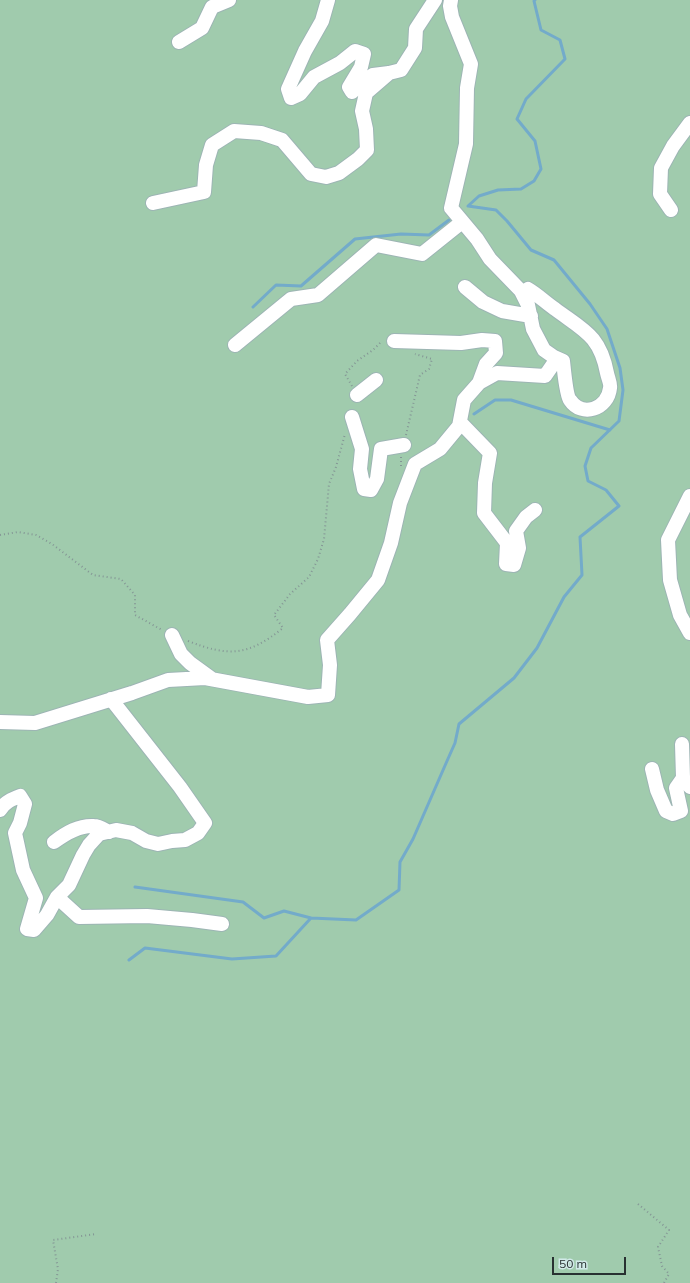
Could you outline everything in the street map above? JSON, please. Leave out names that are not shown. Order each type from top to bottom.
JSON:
[{"type":"lane","points":[[179,42],[202,28],[212,7],[229,0]]},
{"type":"lane","points":[[328,0],[322,21],[305,51],[288,89],[291,98],[300,94],[314,78],[340,63],[355,51],[364,54],[361,68],[349,87],[352,92],[362,82],[373,75],[401,70],[415,48],[416,29],[435,0]]},
{"type":"lane","points":[[451,0],[450,6],[452,17],[471,64],[466,88],[466,144],[451,208],[477,239],[490,259],[523,293],[528,305],[533,329],[544,350],[563,361],[569,399],[576,407],[590,411],[598,407],[606,399],[610,388],[600,350],[593,338],[575,322],[554,309],[538,295],[528,290],[523,293]]},
{"type":"lane","points":[[153,203],[204,192],[206,165],[212,145],[234,131],[261,133],[282,140],[311,174],[326,177],[339,173],[358,159],[367,150],[366,129],[362,111],[366,94],[389,73]]},
{"type":"lane","points":[[671,210],[660,194],[662,168],[673,146],[685,127],[690,123]]},
{"type":"lane","points":[[235,345],[291,299],[318,295],[376,245],[422,254],[462,222]]},
{"type":"lane","points":[[464,287],[483,302],[502,311],[531,316]]},
{"type":"lane","points":[[394,341],[462,343],[482,340],[495,341],[496,353],[486,364],[480,383]]},
{"type":"lane","points":[[0,722],[35,723],[168,680],[205,678],[308,697],[328,695],[330,665],[327,640],[378,580],[390,543],[400,503],[415,464],[440,449],[459,426],[464,400],[480,383],[497,373],[545,376],[554,363],[554,357]]},
{"type":"lane","points":[[357,395],[376,380]]},
{"type":"lane","points":[[352,417],[362,449],[360,469],[364,489],[371,490],[377,479],[381,449],[404,445]]},
{"type":"lane","points":[[460,422],[490,453],[485,483],[484,513],[507,543],[506,564],[514,565],[519,548],[516,531],[526,517],[535,510]]},
{"type":"lane","points":[[690,496],[668,540],[670,580],[680,615],[690,633]]},
{"type":"lane","points":[[172,635],[181,654],[190,663],[212,679]]},
{"type":"lane","points":[[0,810],[2,806],[10,800],[20,796],[25,804],[20,823],[15,833],[23,870],[36,898],[27,929],[34,930],[48,915],[57,897],[69,885],[83,855],[89,845],[99,834],[116,830],[132,833],[146,841],[158,844],[172,840],[185,840],[198,833],[205,823],[180,787],[111,699]]},
{"type":"lane","points":[[652,769],[666,811],[673,814],[681,811],[676,788],[687,782],[682,744]]},
{"type":"lane","points":[[54,842],[78,828],[95,826],[109,832]]},
{"type":"lane","points":[[57,897],[79,917],[147,916],[222,924]]},
{"type":"path","points":[[357,395],[345,374],[357,361],[373,350],[384,339],[394,341]]},
{"type":"path","points":[[406,488],[400,478],[401,459],[420,375],[429,369],[432,359],[412,354]]},
{"type":"path","points":[[0,535],[18,532],[36,535],[52,544],[93,575],[121,579],[135,595],[135,615],[172,635],[213,650],[248,650],[262,644],[283,628],[274,615],[290,594],[309,576],[318,559],[324,539],[329,484],[352,417]]},
{"type":"path","points":[[638,1204],[669,1230],[658,1247],[662,1266],[669,1274],[664,1283]]},
{"type":"path","points":[[56,1283],[58,1269],[53,1240],[96,1234]]},
{"type":"green space","points":[[0,0],[690,0],[690,1283],[0,1283]]},
{"type":"waterway","points":[[129,960],[145,948],[232,959],[276,956],[311,918],[356,920],[399,890],[400,862],[413,839],[455,743],[459,724],[514,678],[537,648],[564,597],[582,575],[580,537],[619,506],[606,490],[588,481],[585,466],[591,448],[619,421],[623,390],[620,368],[607,329],[590,304],[554,260],[531,250],[496,210],[468,206],[479,196],[498,190],[521,189],[534,181],[541,169],[535,141],[517,119],[526,99],[565,59],[560,40],[541,30],[535,0]]},
{"type":"waterway","points":[[253,307],[276,285],[301,286],[355,239],[401,234],[429,235],[449,220]]},
{"type":"waterway","points":[[474,414],[495,400],[511,400],[610,430]]},
{"type":"waterway","points":[[135,887],[243,902],[264,918],[284,911],[311,918]]}]
